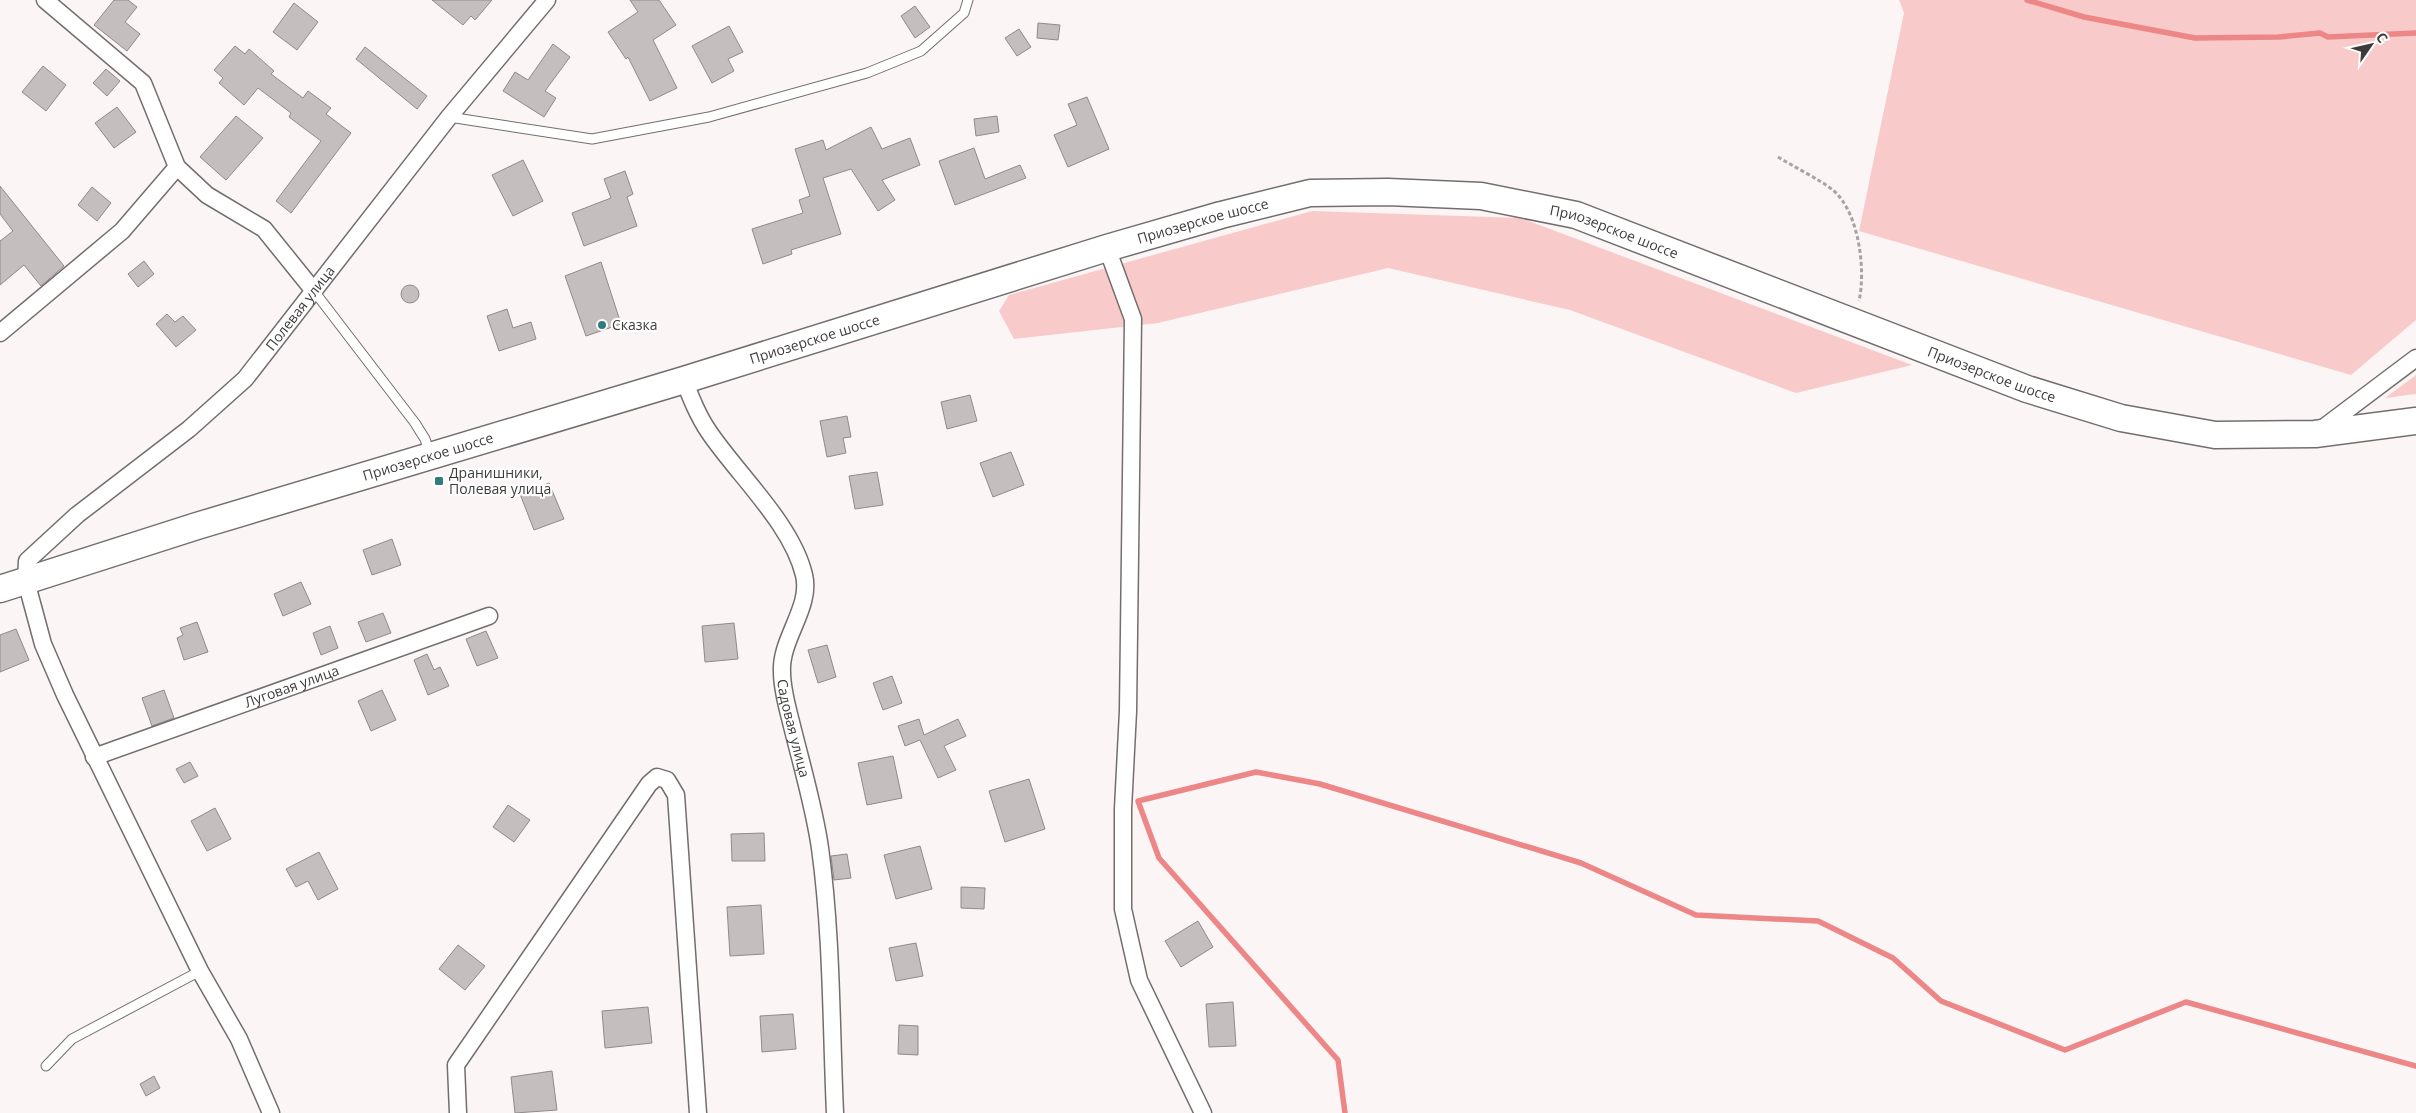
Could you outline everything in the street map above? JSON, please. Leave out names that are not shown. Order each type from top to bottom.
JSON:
[{"type":"main road","name":"Приозерское шоссе","points":[[0,589],[430,456],[684,380],[1107,248],[1221,214],[1310,193],[1388,192],[1480,196],[1576,215],[2027,389],[2121,418],[2215,435],[2315,434],[2416,421]]},
{"type":"street","points":[[45,0],[143,83],[177,167],[207,195],[264,229],[314,291]]},
{"type":"street","name":"Полевая улица","points":[[26,581],[27,561],[77,515],[189,429],[245,379],[449,117],[547,0]]},
{"type":"street","points":[[0,333],[122,231],[177,167]]},
{"type":"street","points":[[1107,248],[1133,319],[1128,711],[1123,809],[1123,909],[1139,980],[1203,1113]]},
{"type":"street","points":[[2315,434],[2416,358]]},
{"type":"street","name":"Садовая улица","points":[[684,380],[694,406],[709,432],[770,512],[792,545],[805,576],[802,606],[784,647],[782,671],[786,699],[820,847],[826,916],[835,1113]]},
{"type":"street","points":[[26,581],[43,644],[94,757],[200,971],[239,1040],[272,1113]]},
{"type":"street","name":"Луговая улица","points":[[94,757],[489,616]]},
{"type":"street","points":[[458,1113],[456,1065],[649,784],[657,777],[667,780],[676,795],[698,1113]]},
{"type":"lane","points":[[449,117],[592,139],[709,117],[868,73],[921,51],[964,12],[968,0]]},
{"type":"lane","points":[[314,291],[415,423],[424,439],[430,456]]},
{"type":"lane","points":[[46,1066],[72,1039],[200,971]]},
{"type":"path","points":[[1778,158],[1835,192],[1853,220],[1863,261],[1860,297],[1854,322]]},
{"type":"shaded area","points":[[1899,0],[2416,0],[2416,320],[2351,375],[1859,231],[1904,13]]},
{"type":"shaded area","points":[[1312,211],[1521,218],[1912,365],[1796,393],[1570,310],[1388,268],[1158,323],[1014,339],[999,311],[1009,295]]},
{"type":"shaded area","points":[[2416,375],[2416,394],[2385,398]]},
{"type":"building","points":[[114,0],[128,0],[137,7],[125,22],[140,34],[127,51],[94,25]]},
{"type":"building","points":[[432,0],[492,0],[475,20],[471,16],[463,25]]},
{"type":"building","points":[[630,0],[659,0],[676,25],[653,40],[677,88],[650,101],[628,57],[626,59],[608,32],[638,12]]},
{"type":"building","points":[[294,3],[318,22],[297,50],[273,32]]},
{"type":"building","points":[[915,6],[930,27],[915,38],[901,16]]},
{"type":"building","points":[[1038,23],[1060,25],[1058,40],[1037,38]]},
{"type":"building","points":[[729,26],[743,52],[728,59],[734,71],[712,83],[692,46]]},
{"type":"building","points":[[1019,29],[1031,47],[1017,56],[1005,38]]},
{"type":"building","points":[[553,44],[570,57],[545,91],[556,98],[544,117],[503,91],[515,72],[528,80]]},
{"type":"building","points":[[235,46],[245,54],[249,49],[274,71],[271,74],[303,98],[308,91],[331,108],[326,114],[351,133],[291,213],[276,201],[321,141],[289,117],[291,113],[258,88],[244,105],[219,83],[223,78],[214,70]]},
{"type":"building","points":[[365,47],[427,96],[417,109],[356,59]]},
{"type":"building","points":[[43,66],[66,85],[46,111],[22,92]]},
{"type":"building","points":[[106,69],[120,81],[107,96],[93,83]]},
{"type":"building","points":[[1087,97],[1109,149],[1068,167],[1054,135],[1077,125],[1068,104]]},
{"type":"building","points":[[117,107],[136,132],[114,148],[95,123]]},
{"type":"building","points":[[236,116],[263,138],[226,180],[200,157]]},
{"type":"building","points":[[997,116],[999,132],[976,136],[974,119]]},
{"type":"building","points":[[871,127],[882,149],[910,138],[920,165],[882,180],[895,200],[878,211],[851,169],[823,178],[841,234],[791,250],[792,254],[763,264],[752,229],[803,213],[799,200],[810,196],[795,149],[823,140],[826,150]]},
{"type":"building","points":[[974,148],[985,179],[1020,165],[1026,178],[955,205],[939,161]]},
{"type":"building","points":[[523,160],[543,201],[513,216],[492,175]]},
{"type":"building","points":[[625,171],[633,194],[627,197],[637,226],[584,246],[572,213],[611,198],[604,179]]},
{"type":"building","points":[[0,186],[64,266],[41,286],[24,265],[0,285],[0,241],[13,231],[0,214]]},
{"type":"building","points":[[92,187],[111,203],[97,221],[78,205]]},
{"type":"building","points":[[144,261],[154,274],[138,287],[128,274]]},
{"type":"building","points":[[601,262],[621,324],[586,336],[565,276]]},
{"type":"building","points":[[410,285],[416,288],[419,294],[416,300],[410,303],[404,300],[401,294],[404,288]]},
{"type":"building","points":[[507,309],[513,328],[531,322],[536,339],[499,351],[487,316]]},
{"type":"building","points":[[167,314],[175,322],[183,316],[196,330],[176,347],[156,324]]},
{"type":"building","points":[[970,395],[977,421],[947,429],[941,402]]},
{"type":"building","points":[[847,416],[851,437],[843,438],[846,453],[827,457],[820,421]]},
{"type":"building","points":[[1011,452],[1024,485],[993,497],[980,463]]},
{"type":"building","points":[[877,472],[883,505],[855,509],[849,476]]},
{"type":"building","points":[[549,483],[564,519],[534,530],[520,494]]},
{"type":"building","points":[[392,539],[401,565],[372,575],[363,550]]},
{"type":"building","points":[[301,582],[311,604],[283,616],[274,594]]},
{"type":"building","points":[[383,613],[391,633],[366,642],[358,622]]},
{"type":"building","points":[[197,622],[208,652],[184,660],[177,638],[183,635],[180,628]]},
{"type":"building","points":[[734,623],[738,659],[705,662],[702,626]]},
{"type":"building","points":[[330,626],[338,648],[321,655],[313,633]]},
{"type":"building","points":[[16,629],[29,660],[0,672],[0,635]]},
{"type":"building","points":[[486,631],[498,658],[477,666],[466,639]]},
{"type":"building","points":[[827,645],[836,677],[818,683],[808,650]]},
{"type":"building","points":[[427,654],[434,670],[440,667],[449,686],[428,695],[414,660]]},
{"type":"building","points":[[892,676],[902,703],[883,710],[873,683]]},
{"type":"building","points":[[164,690],[174,718],[152,726],[142,698]]},
{"type":"building","points":[[382,690],[396,720],[371,731],[358,701]]},
{"type":"building","points":[[919,719],[924,735],[958,719],[966,736],[944,746],[956,770],[938,778],[920,740],[905,746],[898,726]]},
{"type":"building","points":[[893,756],[902,798],[867,805],[858,763]]},
{"type":"building","points":[[190,762],[198,776],[184,783],[176,769]]},
{"type":"building","points":[[1029,779],[1045,829],[1005,842],[989,791]]},
{"type":"building","points":[[508,805],[530,820],[514,842],[493,827]]},
{"type":"building","points":[[215,808],[231,839],[207,851],[191,821]]},
{"type":"building","points":[[764,833],[765,861],[732,861],[731,834]]},
{"type":"building","points":[[920,846],[932,889],[896,899],[884,855]]},
{"type":"building","points":[[319,852],[338,889],[318,900],[308,881],[296,887],[286,869]]},
{"type":"building","points":[[847,854],[851,878],[834,880],[831,856]]},
{"type":"building","points":[[961,887],[985,888],[984,909],[961,908]]},
{"type":"building","points":[[761,905],[764,954],[730,956],[727,907]]},
{"type":"building","points":[[1198,921],[1213,947],[1181,967],[1165,941]]},
{"type":"building","points":[[916,943],[923,976],[896,981],[889,948]]},
{"type":"building","points":[[458,945],[485,966],[465,990],[439,969]]},
{"type":"building","points":[[1233,1002],[1236,1046],[1209,1047],[1206,1004]]},
{"type":"building","points":[[648,1007],[652,1043],[605,1048],[602,1011]]},
{"type":"building","points":[[793,1014],[796,1049],[762,1052],[760,1016]]},
{"type":"building","points":[[899,1025],[918,1026],[918,1055],[898,1054]]},
{"type":"building","points":[[552,1071],[557,1110],[515,1113],[511,1077]]},
{"type":"building","points":[[154,1076],[160,1088],[146,1096],[140,1084]]},
{"type":"waterway","points":[[2027,0],[2084,17],[2195,38],[2279,37],[2320,33],[2328,37],[2416,33]]},
{"type":"waterway","points":[[1345,1113],[1338,1060],[1159,858],[1138,801],[1256,772],[1320,784],[1581,863],[1696,915],[1818,921],[1893,958],[1941,1001],[2065,1050],[2186,1002],[2416,1066]]},
{"type":"place","name":"Сказка","points":[[602,325]]},
{"type":"place","name":"Дранишники, Полевая улица","points":[[439,481]]}]
